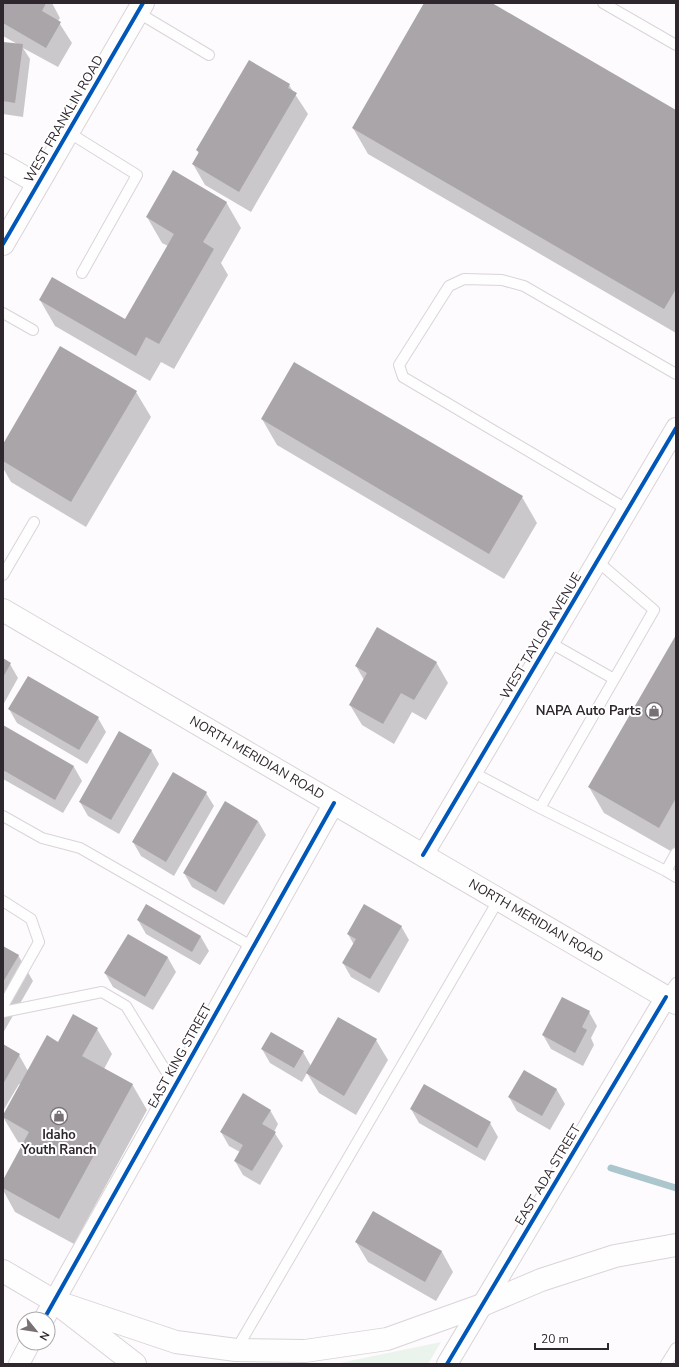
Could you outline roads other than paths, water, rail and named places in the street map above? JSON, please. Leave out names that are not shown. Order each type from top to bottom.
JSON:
[{"type":"main road","name":"WEST FRANKLIN ROAD","points":[[3,244],[140,7]]},
{"type":"main road","name":"NORTH MERIDIAN ROAD","points":[[3,610],[423,855],[673,994]]},
{"type":"main road","points":[[49,1310],[176,1342],[236,1350],[305,1351],[387,1339],[482,1305],[541,1280],[615,1256],[676,1245]]},
{"type":"main road","points":[[3,1271],[49,1310],[135,1364]]},
{"type":"street","points":[[3,164],[38,184]]},
{"type":"street","name":"WEST TAYLOR AVENUE","points":[[423,855],[676,428]]},
{"type":"street","name":"EAST KING STREET","points":[[49,1310],[334,803]]},
{"type":"street","name":"EAST ADA STREET","points":[[446,1364],[673,994]]},
{"type":"street","points":[[19,1364],[26,1351]]},
{"type":"lane","points":[[603,3],[676,45]]},
{"type":"lane","points":[[140,7],[209,55]]},
{"type":"lane","points":[[68,132],[137,175],[82,273]]},
{"type":"lane","points":[[628,510],[403,377],[399,365],[448,286],[464,279],[502,280],[524,286],[676,374]]},
{"type":"lane","points":[[3,313],[33,330]]},
{"type":"lane","points":[[3,575],[34,522]]},
{"type":"lane","points":[[540,808],[654,610],[597,561]]},
{"type":"lane","points":[[549,642],[614,679]]},
{"type":"lane","points":[[472,772],[676,877]]},
{"type":"lane","points":[[3,816],[42,838],[80,848],[253,947]]},
{"type":"lane","points":[[666,871],[676,853]]},
{"type":"lane","points":[[236,1350],[500,899]]},
{"type":"lane","points":[[3,901],[31,919],[39,942],[3,1006]]},
{"type":"lane","points":[[3,1012],[102,992],[126,1006],[175,1086]]},
{"type":"lane","points":[[666,1364],[676,1348]]},
{"type":"waterway","points":[[611,1168],[676,1188]]},
{"type":"place","name":"NAPA Auto Parts","points":[[654,711]]},
{"type":"place","name":"Idaho Youth Ranch","points":[[59,1116]]}]
